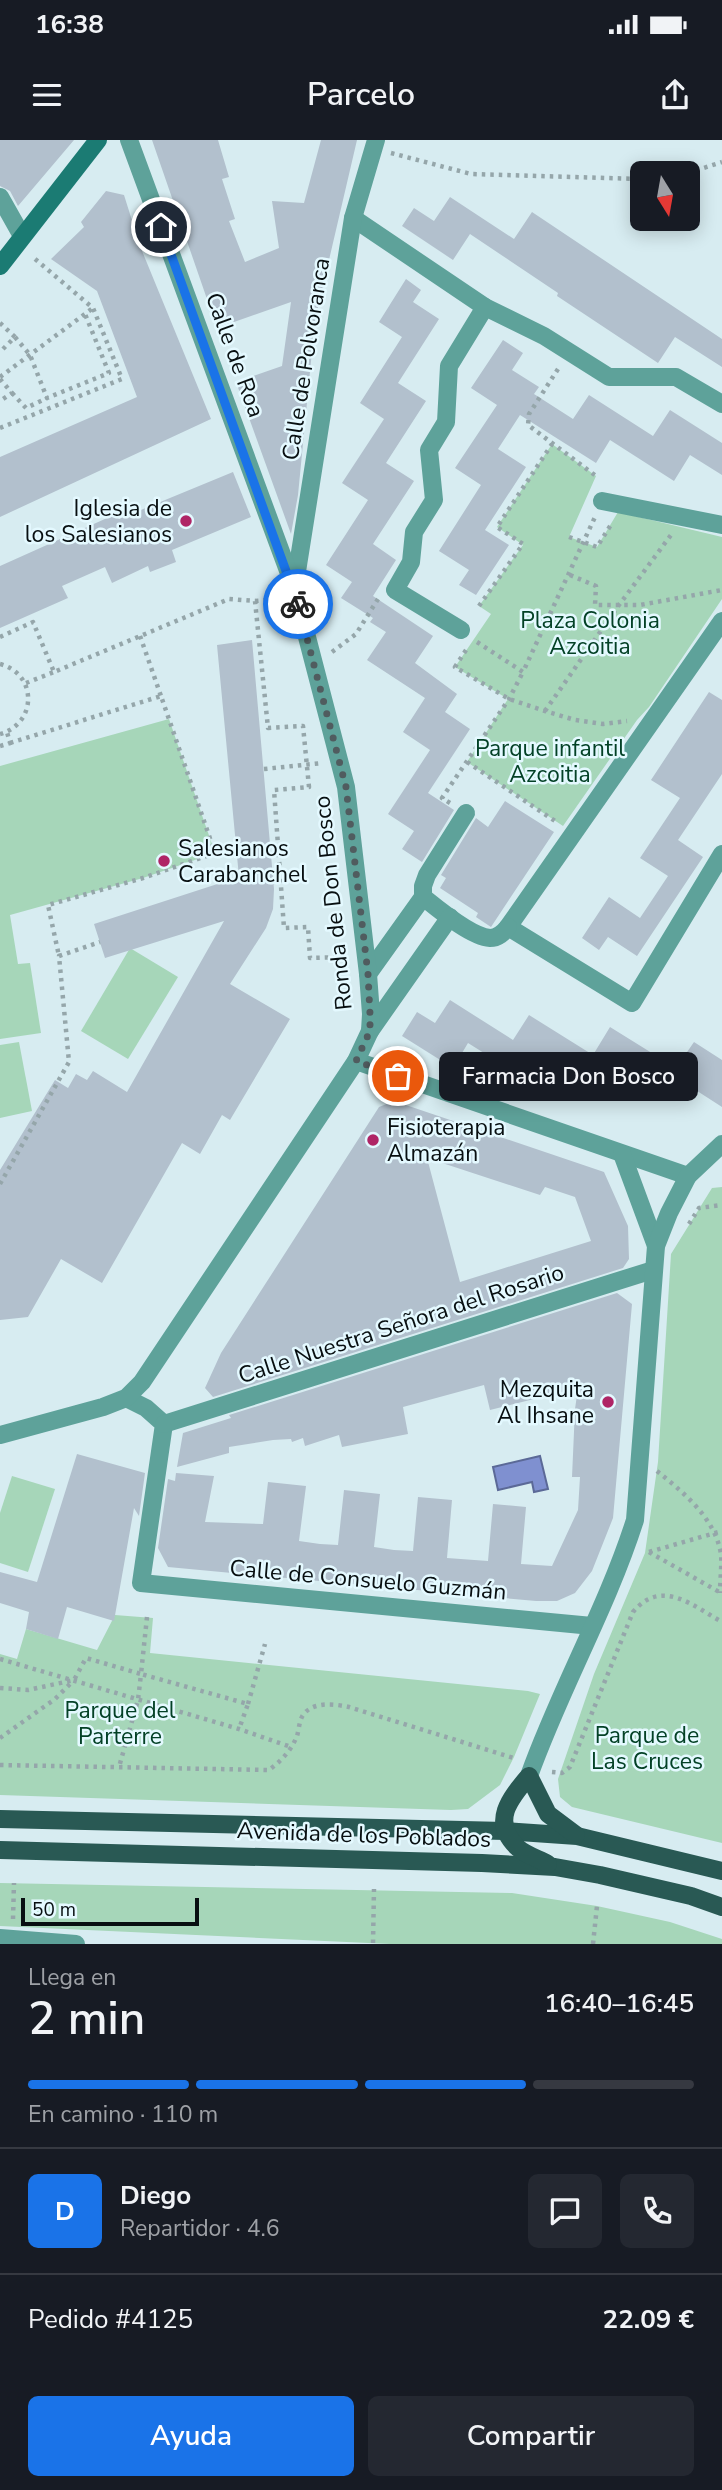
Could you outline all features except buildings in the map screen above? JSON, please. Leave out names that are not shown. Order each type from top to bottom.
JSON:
[{"type":"main road","points":[[0,266],[98,140]]},
{"type":"main road","points":[[555,1867],[519,1849],[505,1830],[505,1814],[511,1797],[529,1776],[548,1814],[577,1836]]},
{"type":"main road","name":"Avenida de los Poblados","points":[[0,1819],[505,1830],[577,1836],[722,1871]]},
{"type":"main road","name":"Avenida de los Poblados","points":[[0,1850],[555,1867],[691,1896],[722,1907]]},
{"type":"street","name":"Calle de Roa","points":[[129,140],[290,593]]},
{"type":"street","name":"Calle de Polvoranca","points":[[290,593],[353,218],[374,144]]},
{"type":"street","points":[[0,197],[22,236]]},
{"type":"street","points":[[353,218],[485,307],[544,337],[608,377],[676,377],[722,404]]},
{"type":"street","points":[[467,634],[395,590],[411,562],[414,532],[434,500],[429,450],[446,422],[449,366],[485,307]]},
{"type":"street","points":[[602,502],[722,525]]},
{"type":"street","name":"Ronda de Don Bosco","points":[[0,1435],[103,1407],[126,1398],[156,1363],[356,1061],[370,1031],[368,974],[346,787],[290,593]]},
{"type":"street","points":[[423,897],[450,917],[488,938],[498,936],[508,927],[722,621]]},
{"type":"street","points":[[368,974],[423,897],[427,875],[466,813]]},
{"type":"street","points":[[508,927],[632,1003],[722,854]]},
{"type":"street","points":[[370,1031],[450,917]]},
{"type":"street","points":[[356,1061],[688,1176]]},
{"type":"street","points":[[529,1776],[621,1562],[635,1520],[656,1246],[688,1176],[722,1144]]},
{"type":"street","points":[[622,1154],[656,1246]]},
{"type":"street","name":"Calle Nuestra Señora del Rosario","points":[[164,1424],[653,1270]]},
{"type":"street","points":[[126,1398],[146,1408],[164,1424]]},
{"type":"street","name":"Calle de Consuelo Guzmán","points":[[164,1424],[141,1583],[592,1626]]},
{"type":"street","points":[[6,1932],[76,1944]]},
{"type":"path","points":[[374,144],[471,174],[630,179]]},
{"type":"path","points":[[700,169],[722,162]]},
{"type":"path","points":[[0,428],[122,379],[93,308],[34,259]]},
{"type":"path","points":[[85,314],[109,373],[26,408],[0,378],[30,355],[93,308]]},
{"type":"path","points":[[0,323],[30,355],[47,398]]},
{"type":"path","points":[[0,352],[15,337]]},
{"type":"path","points":[[558,369],[529,414],[528,425],[596,476]]},
{"type":"path","points":[[0,401],[12,393]]},
{"type":"path","points":[[479,606],[523,544],[497,527],[552,444]]},
{"type":"path","points":[[466,813],[442,798],[509,699],[570,575],[602,502]]},
{"type":"path","points":[[545,711],[678,526]]},
{"type":"path","points":[[570,575],[596,586],[595,605],[640,605],[722,590]]},
{"type":"path","points":[[325,655],[338,649],[356,634],[384,589]]},
{"type":"path","points":[[26,683],[229,599],[255,601],[290,593]]},
{"type":"path","points":[[255,601],[268,728],[303,726],[309,787],[274,790],[284,928],[308,927],[310,958],[344,957]]},
{"type":"path","points":[[0,637],[33,622],[54,672]]},
{"type":"path","points":[[467,634],[523,672]]},
{"type":"path","points":[[0,1184],[69,1062],[59,956],[48,905],[215,853],[140,636]]},
{"type":"path","points":[[466,649],[455,667],[509,699],[575,720],[603,724],[637,720]]},
{"type":"path","points":[[0,664],[9,667],[26,683],[29,706],[17,726],[0,734]]},
{"type":"path","points":[[0,746],[161,696]]},
{"type":"path","points":[[8,732],[10,743]]},
{"type":"path","points":[[467,762],[563,826]]},
{"type":"path","points":[[264,769],[326,763]]},
{"type":"path","points":[[59,956],[100,942]]},
{"type":"path","points":[[689,1224],[699,1208],[722,1205]]},
{"type":"path","points":[[657,1471],[687,1495],[715,1533],[722,1556],[721,1593],[649,1552],[715,1533],[722,1531]]},
{"type":"path","points":[[554,1773],[562,1773],[570,1766],[633,1612],[643,1600],[663,1595],[680,1599],[722,1622]]},
{"type":"path","points":[[119,1767],[138,1700],[147,1617]]},
{"type":"path","points":[[239,1729],[265,1644]]},
{"type":"path","points":[[0,1738],[55,1699],[74,1680],[86,1658],[248,1704]]},
{"type":"path","points":[[0,1659],[239,1729],[291,1747]]},
{"type":"path","points":[[0,1688],[28,1690],[74,1680]]},
{"type":"path","points":[[0,1765],[269,1770],[281,1761],[291,1747],[303,1716],[312,1709],[330,1703],[514,1758]]},
{"type":"path","points":[[6,1932],[14,1883]]},
{"type":"path","points":[[373,1943],[374,1889]]},
{"type":"path","points":[[593,1944],[597,1906]]},
{"type":"green space","name":"Plaza Colonia Azcoitia","points":[[552,444],[596,476],[569,537],[597,547],[618,512],[722,537],[722,599],[649,707],[637,720],[563,826],[467,762],[508,699],[455,667],[491,614],[479,606],[523,545],[497,527]]},
{"type":"green space","points":[[169,719],[215,853],[143,878],[10,915],[18,964],[30,963],[41,1033],[0,1039],[0,766]]},
{"type":"green space","points":[[130,948],[178,977],[128,1059],[81,1031]]},
{"type":"green space","points":[[19,1042],[32,1111],[0,1118],[0,1045]]},
{"type":"green space","name":"Parque de Las Cruces","points":[[722,1187],[722,1843],[572,1807],[560,1797],[558,1779],[594,1674],[645,1553],[658,1462],[671,1254],[712,1188]]},
{"type":"green space","points":[[12,1476],[55,1489],[28,1572],[0,1563],[0,1513]]},
{"type":"green space","name":"Parque del Parterre","points":[[115,1615],[153,1618],[150,1653],[540,1694],[500,1785],[468,1809],[0,1795],[0,1654],[17,1659],[26,1629],[97,1650]]},
{"type":"green space","points":[[0,1883],[512,1893],[597,1906],[670,1922],[722,1939],[722,1944],[390,1944],[0,1926]]},
{"type":"water","points":[[540,1456],[548,1489],[534,1492],[532,1482],[498,1490],[493,1467]]},
{"type":"way so far","points":[[298,604],[346,787],[368,974],[370,1014],[370,1031],[356,1061],[398,1076]]},
{"type":"place","name":"Iglesia de los Salesianos","points":[[186,521]]},
{"type":"place","name":"Salesianos Carabanchel","points":[[164,861]]},
{"type":"place","name":"Farmacia Don Bosco","points":[[398,1076]]},
{"type":"place","name":"Fisioterapia Almazán","points":[[373,1140]]},
{"type":"place","name":"Mezquita Al Ihsane","points":[[608,1402]]},
{"type":"route","points":[[161,227],[298,604]]},
{"type":"park label","name":"Parque infantil Azcoitia","points":[[550,761]]}]
